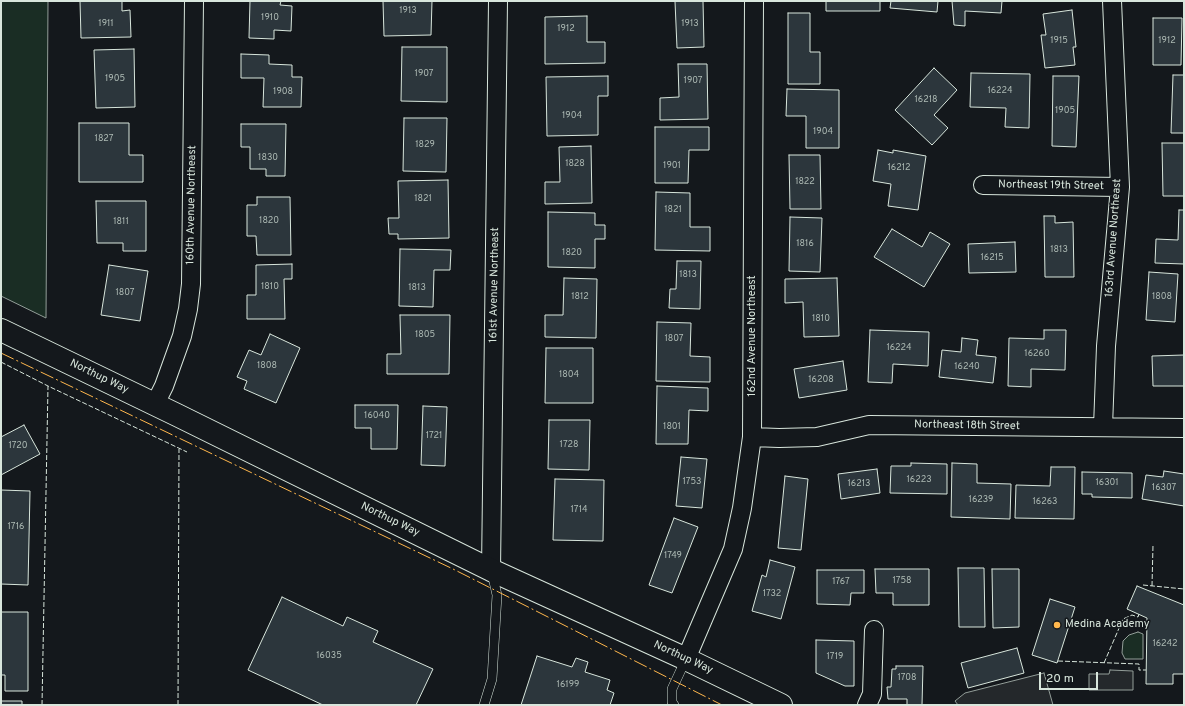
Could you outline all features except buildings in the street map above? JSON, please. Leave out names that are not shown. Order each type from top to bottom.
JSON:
[{"type":"street","name":"160th Avenue Northeast","points":[[155,404],[164,386],[182,336],[191,284],[194,1]]},
{"type":"street","name":"161st Avenue Northeast","points":[[491,570],[498,1]]},
{"type":"street","name":"162nd Avenue Northeast","points":[[686,659],[733,549],[742,508],[752,437],[754,1]]},
{"type":"street","name":"163rd Avenue Northeast","points":[[1103,427],[1106,346],[1120,187],[1112,1]]},
{"type":"street","name":"Northeast 19th Street","points":[[982,185],[1120,187]]},
{"type":"street","name":"Northup Way","points":[[1,330],[155,404],[491,570],[686,659],[782,705]]},
{"type":"street","name":"Northeast 18th Street","points":[[752,437],[817,437],[869,425],[1184,428]]},
{"type":"street","points":[[867,705],[872,694],[874,630]]},
{"type":"lane","points":[[484,705],[492,679],[497,595],[491,570]]},
{"type":"lane","points":[[674,705],[672,702],[672,689],[686,659]]},
{"type":"green space","points":[[1,1],[48,1],[46,318],[1,296]]},
{"type":"green space","points":[[1138,632],[1143,634],[1143,659],[1125,659],[1122,653],[1123,641],[1129,635]]},
{"type":"shaded area","points":[[1110,670],[1133,671],[1133,690],[1089,690],[1089,674],[1109,674]]},
{"type":"shaded area","points":[[1044,673],[1053,705],[958,705],[955,701],[965,693]]},
{"type":"fence","points":[[1,362],[48,386]]},
{"type":"fence","points":[[42,705],[48,386],[187,452]]},
{"type":"fence","points":[[178,705],[179,449]]},
{"type":"fence","points":[[1152,586],[1153,545]]},
{"type":"fence","points":[[1143,585],[1184,589]]},
{"type":"fence","points":[[1104,663],[1123,619],[1132,615],[1138,617],[1139,614]]},
{"type":"fence","points":[[1058,661],[1139,664],[1139,670],[1146,670]]},
{"type":"fence","points":[[1184,698],[1184,705]]},
{"type":"power","points":[[1,353],[453,569],[722,705]]},
{"type":"place","name":"Medina Academy","points":[[1057,625]]}]
